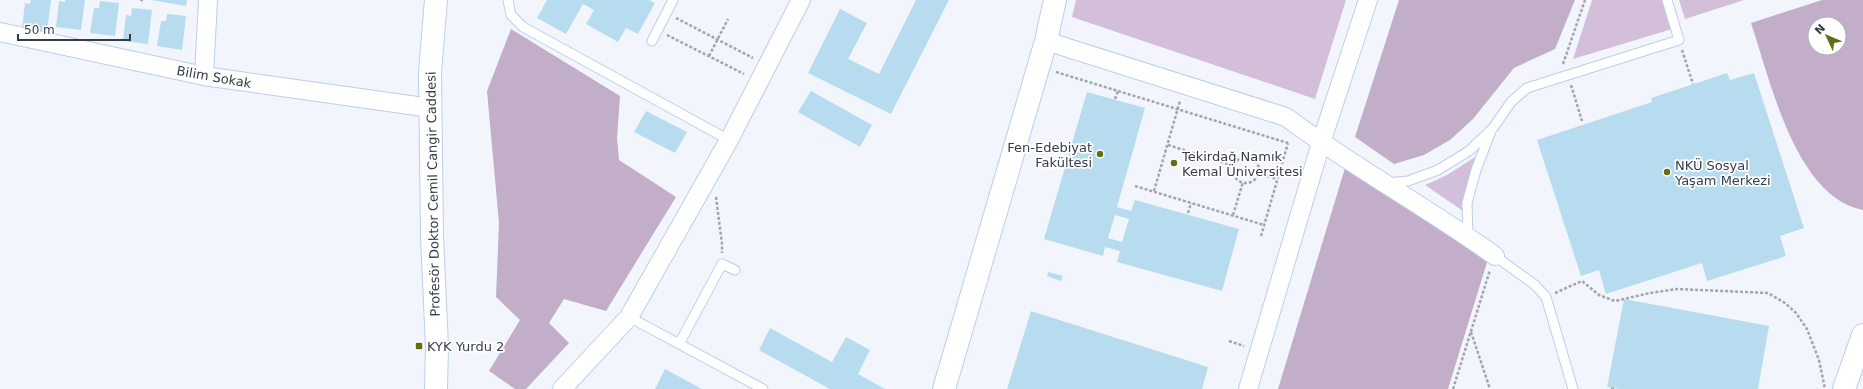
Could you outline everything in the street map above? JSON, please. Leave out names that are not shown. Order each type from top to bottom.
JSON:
[{"type":"street","points":[[204,76],[208,0]]},
{"type":"street","name":"Profesör Doktor Cemil Cangir Caddesi","points":[[436,0],[431,64],[432,237],[437,347],[436,389]]},
{"type":"street","points":[[562,389],[629,317],[728,140],[801,0]]},
{"type":"street","points":[[944,389],[1046,41],[1055,0]]},
{"type":"street","points":[[1248,389],[1321,143],[1368,0]]},
{"type":"street","name":"Bilim Sokak","points":[[0,32],[204,76],[431,108]]},
{"type":"street","points":[[1046,41],[1286,117],[1321,143],[1468,237],[1495,256]]},
{"type":"street","points":[[1844,389],[1863,335]]},
{"type":"lane","points":[[508,0],[511,15],[523,27],[728,140]]},
{"type":"lane","points":[[652,41],[673,0]]},
{"type":"lane","points":[[1382,183],[1408,182],[1438,170],[1469,151],[1492,128],[1511,102],[1527,88],[1678,40],[1667,0]]},
{"type":"lane","points":[[1468,237],[1468,203],[1476,170],[1492,128]]},
{"type":"lane","points":[[1495,256],[1535,285],[1546,297],[1573,389]]},
{"type":"lane","points":[[679,344],[722,264],[735,270]]},
{"type":"lane","points":[[629,317],[763,389]]},
{"type":"path","points":[[140,0],[145,0]]},
{"type":"path","points":[[1558,78],[1585,0]]},
{"type":"path","points":[[666,13],[759,61]]},
{"type":"path","points":[[708,56],[728,18]]},
{"type":"path","points":[[658,30],[748,76]]},
{"type":"path","points":[[1678,40],[1693,84]]},
{"type":"path","points":[[1050,70],[1288,143]]},
{"type":"path","points":[[1568,75],[1582,120]]},
{"type":"path","points":[[1115,99],[1118,91]]},
{"type":"path","points":[[1154,191],[1180,101]]},
{"type":"path","points":[[1261,236],[1294,123]]},
{"type":"path","points":[[1168,145],[1234,166]]},
{"type":"path","points":[[1241,158],[1251,158],[1258,166],[1258,173],[1251,181],[1243,182],[1235,176],[1234,166],[1241,158]]},
{"type":"path","points":[[1258,173],[1277,179]]},
{"type":"path","points":[[1233,215],[1243,182]]},
{"type":"path","points":[[1135,186],[1264,225]]},
{"type":"path","points":[[716,196],[722,244],[722,264]]},
{"type":"path","points":[[1188,213],[1191,203]]},
{"type":"path","points":[[1453,389],[1495,256]]},
{"type":"path","points":[[1546,297],[1582,281],[1599,295],[1615,302],[1650,293],[1677,290],[1768,293],[1796,313],[1807,329],[1819,360],[1824,389]]},
{"type":"path","points":[[1471,332],[1490,389]]},
{"type":"path","points":[[1229,341],[1248,347]]},
{"type":"path","points":[[1611,389],[1615,388]]},
{"type":"shaded area","points":[[1076,0],[1346,0],[1315,99],[1072,17]]},
{"type":"shaded area","points":[[1399,0],[1575,0],[1555,49],[1514,68],[1473,119],[1450,140],[1424,155],[1394,164],[1355,137]]},
{"type":"shaded area","points":[[1592,0],[1664,0],[1672,29],[1573,59]]},
{"type":"shaded area","points":[[1679,0],[1744,0],[1685,19]]},
{"type":"shaded area","points":[[1822,0],[1863,0],[1863,210],[1839,201],[1819,183],[1803,160],[1789,133],[1767,74],[1751,23]]},
{"type":"shaded area","points":[[511,29],[620,96],[617,138],[619,160],[676,197],[606,311],[564,299],[549,323],[569,343],[526,389],[515,389],[489,371],[520,320],[496,297],[499,223],[487,91]]},
{"type":"shaded area","points":[[1475,157],[1477,158],[1468,182],[1463,211],[1425,185],[1447,175]]},
{"type":"shaded area","points":[[1345,168],[1488,259],[1448,389],[1278,389]]},
{"type":"building","points":[[31,0],[51,0],[47,32],[22,29],[25,3],[30,4]]},
{"type":"building","points":[[65,0],[85,0],[81,30],[56,27],[59,1],[65,2]]},
{"type":"building","points":[[151,0],[187,0],[186,6]]},
{"type":"building","points":[[547,0],[649,0],[655,3],[638,34],[626,28],[618,42],[586,24],[594,10],[583,4],[566,34],[537,18]]},
{"type":"building","points":[[916,0],[949,0],[891,114],[808,73],[840,9],[867,23],[848,59],[879,74]]},
{"type":"building","points":[[100,1],[119,3],[115,36],[90,33],[94,8],[99,8]]},
{"type":"building","points":[[132,8],[152,10],[148,44],[123,41],[126,15],[131,16]]},
{"type":"building","points":[[167,14],[186,16],[182,50],[157,46],[161,21],[166,21]]},
{"type":"building","name":"NKÜ Sosyal Yaşam Merkezi","points":[[1727,73],[1730,80],[1754,73],[1804,228],[1780,236],[1786,256],[1707,281],[1702,263],[1606,294],[1599,270],[1581,276],[1537,140],[1652,102],[1651,98]]},
{"type":"building","points":[[811,91],[872,125],[860,147],[798,112]]},
{"type":"building","name":"Fen-Edebiyat Fakültesi","points":[[1087,92],[1145,108],[1117,207],[1131,211],[1135,200],[1239,229],[1222,291],[1117,262],[1120,251],[1105,247],[1103,256],[1044,239]],"holes":[[[1115,215],[1129,219],[1122,242],[1108,238]]]},
{"type":"building","points":[[646,111],[687,132],[675,153],[634,132]]},
{"type":"building","points":[[1048,272],[1063,276],[1061,281],[1047,276]]},
{"type":"building","points":[[1624,299],[1769,326],[1758,389],[1620,389],[1607,387]]},
{"type":"building","points":[[1031,311],[1208,367],[1202,389],[1007,389]]},
{"type":"building","points":[[770,328],[832,362],[846,337],[870,350],[858,374],[885,389],[830,389],[759,350]]},
{"type":"building","points":[[665,369],[702,389],[655,389]]},
{"type":"place","name":"Fen-Edebiyat Fakültesi","points":[[1100,154]]},
{"type":"place","name":"Tekirdağ Namık Kemal Üniversitesi","points":[[1174,163]]},
{"type":"place","name":"NKÜ Sosyal Yaşam Merkezi","points":[[1667,172]]},
{"type":"place","name":"KYK Yurdu 2","points":[[419,346]]}]
